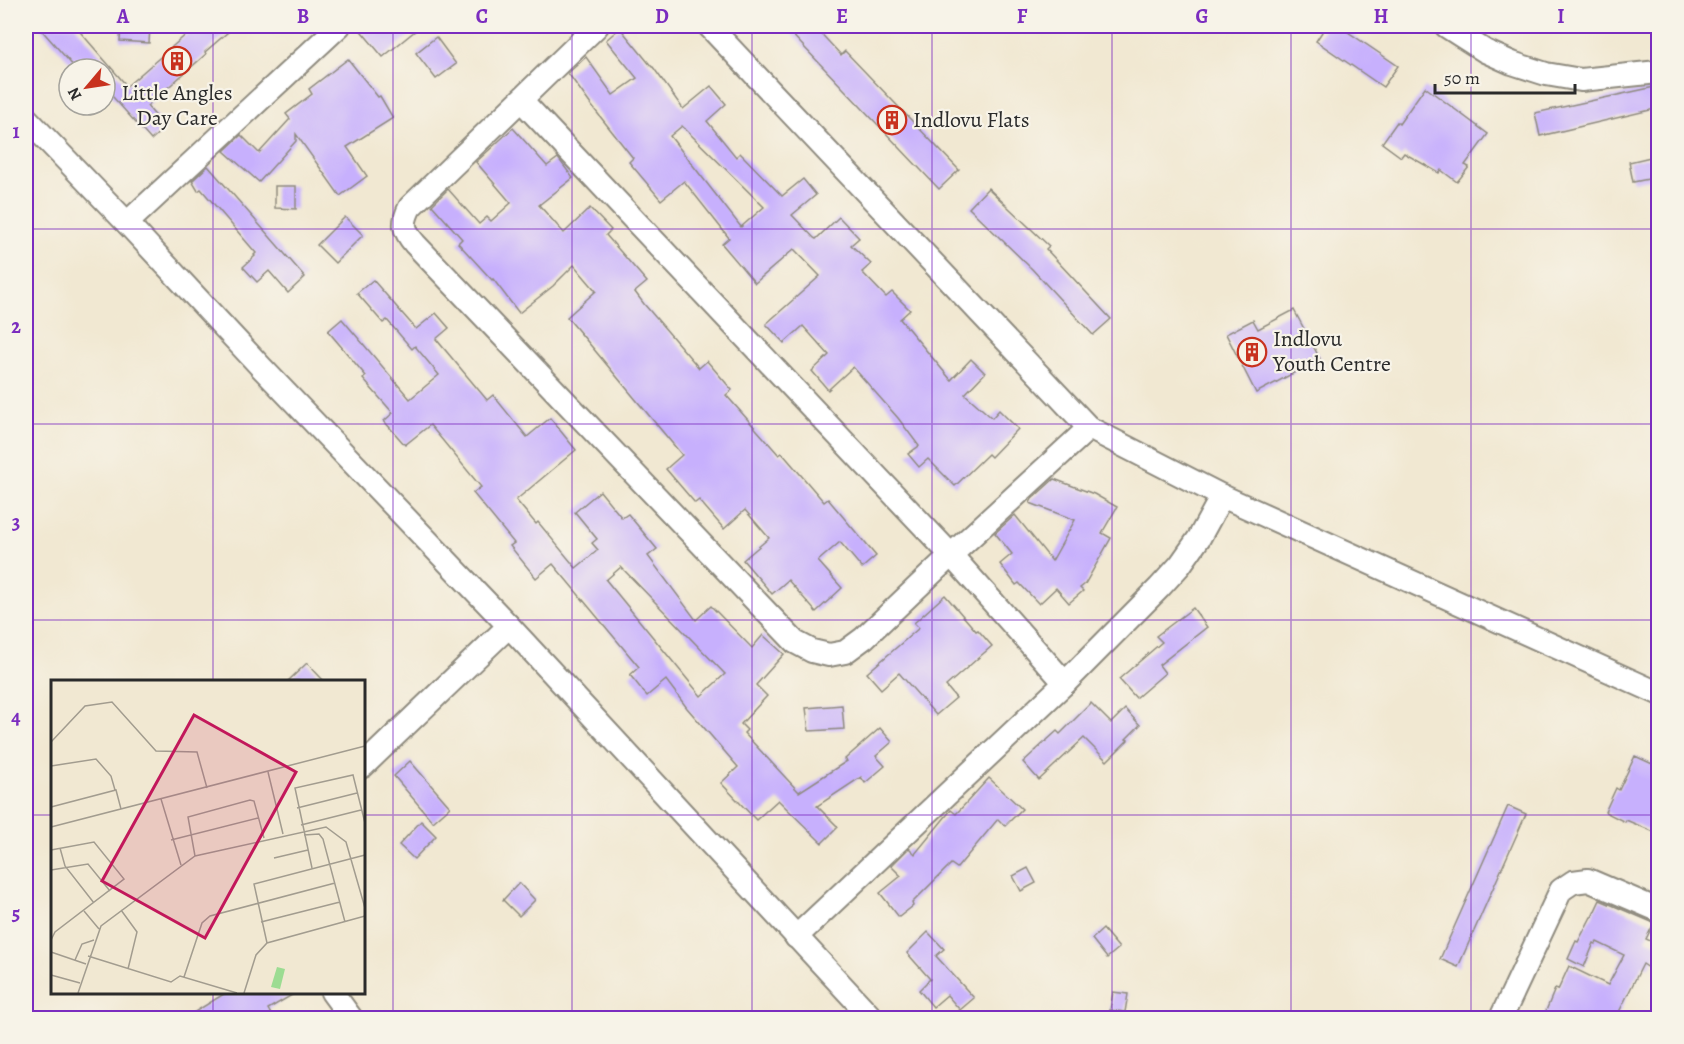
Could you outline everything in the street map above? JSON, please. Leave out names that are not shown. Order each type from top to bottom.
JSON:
[{"type":"street","points":[[127,223],[339,26]]},
{"type":"street","points":[[597,26],[410,207],[405,228],[415,244],[795,642],[812,651],[829,655],[845,652],[864,638],[1089,428]]},
{"type":"street","points":[[709,26],[1089,428],[1222,496],[1659,693]]},
{"type":"street","points":[[1446,26],[1485,51],[1546,74],[1581,81],[1659,72]]},
{"type":"street","points":[[521,100],[951,555],[1065,683]]},
{"type":"street","points":[[26,118],[509,626],[872,1018]]},
{"type":"street","points":[[796,937],[1065,683],[1160,588],[1199,538],[1222,496]]},
{"type":"street","points":[[364,765],[509,626]]},
{"type":"street","points":[[1501,1018],[1561,891],[1573,882],[1588,880],[1659,910]]},
{"type":"street","points":[[333,993],[351,1018]]},
{"type":"building","points":[[38,26],[75,26],[102,57],[65,57]]},
{"type":"building","points":[[121,26],[150,26],[149,43],[120,41]]},
{"type":"building","points":[[196,26],[235,26],[147,106],[165,127],[151,140],[117,102],[117,74],[127,86]]},
{"type":"building","points":[[357,26],[421,26],[383,57]]},
{"type":"building","name":"Indlovu Flats","points":[[784,26],[814,26],[841,55],[845,51],[959,170],[939,189]]},
{"type":"building","points":[[1326,26],[1339,26],[1398,66],[1383,87],[1316,41]]},
{"type":"building","points":[[620,28],[653,67],[683,109],[711,86],[726,104],[707,121],[736,157],[740,153],[782,196],[803,179],[816,195],[792,215],[816,239],[839,217],[859,238],[851,245],[871,264],[862,272],[886,297],[892,292],[910,310],[900,319],[951,380],[971,359],[985,373],[965,394],[992,418],[999,410],[1018,429],[991,457],[988,454],[955,486],[928,459],[919,467],[908,454],[919,446],[898,418],[853,367],[828,390],[812,371],[829,355],[803,326],[784,343],[766,324],[820,276],[794,249],[755,283],[722,244],[729,238],[684,181],[661,200],[629,162],[633,158],[568,73],[586,57],[613,95],[637,78],[606,40]],"holes":[[[682,126],[764,207],[741,227],[670,136]]]},
{"type":"building","points":[[436,37],[456,64],[436,79],[416,53]]},
{"type":"building","points":[[348,59],[378,97],[380,96],[393,118],[347,147],[367,176],[340,196],[296,134],[296,141],[259,182],[224,151],[241,135],[259,153],[290,119],[286,114],[312,94],[309,89]]},
{"type":"building","points":[[1659,86],[1659,108],[1540,136],[1535,113]]},
{"type":"building","points":[[1425,87],[1488,134],[1465,165],[1469,167],[1457,182],[1441,170],[1439,173],[1404,153],[1401,157],[1382,143],[1397,122],[1399,124]]},
{"type":"building","points":[[513,128],[547,166],[558,158],[573,178],[539,205],[564,233],[590,208],[611,230],[606,235],[647,282],[635,292],[644,304],[699,368],[707,361],[732,390],[726,395],[779,455],[782,453],[824,502],[828,499],[876,556],[862,568],[840,542],[818,561],[842,588],[816,612],[788,580],[772,594],[743,560],[769,538],[745,510],[724,529],[699,500],[695,503],[666,469],[682,455],[567,317],[596,291],[574,265],[553,286],[519,313],[493,279],[458,243],[462,239],[432,205],[448,189],[479,224],[487,217],[491,221],[511,203],[476,162]]},
{"type":"building","points":[[1659,155],[1659,177],[1633,182],[1629,162]]},
{"type":"building","points":[[208,166],[305,277],[288,293],[269,271],[257,282],[243,267],[256,253],[201,189],[198,191],[192,181]]},
{"type":"building","points":[[275,186],[296,186],[296,209],[275,208]]},
{"type":"building","points":[[988,188],[1049,246],[1046,249],[1111,319],[1093,335],[1032,269],[969,208]]},
{"type":"building","points":[[345,217],[363,235],[335,263],[317,245]]},
{"type":"building","points":[[373,280],[416,329],[436,313],[449,328],[436,339],[487,400],[493,395],[527,437],[550,418],[576,450],[516,500],[536,524],[538,522],[576,568],[598,550],[592,543],[597,539],[575,512],[600,491],[622,518],[628,514],[657,549],[648,556],[696,620],[711,606],[752,648],[763,635],[784,654],[756,685],[767,696],[741,724],[747,730],[744,733],[799,792],[847,761],[845,759],[880,728],[892,742],[876,756],[885,766],[865,783],[861,777],[817,806],[838,827],[822,843],[778,800],[756,820],[721,783],[738,767],[666,680],[647,696],[630,675],[639,667],[553,564],[536,578],[510,546],[514,543],[473,493],[481,487],[430,425],[405,445],[384,421],[393,413],[363,379],[366,376],[328,331],[342,319],[410,399],[439,375],[415,346],[412,349],[387,320],[383,323],[357,293]],"holes":[[[621,567],[725,674],[701,696],[606,580]]]},
{"type":"building","name":"Indlovu Youth Centre","points":[[1294,310],[1320,359],[1256,393],[1226,334],[1253,320],[1258,329]]},
{"type":"building","points":[[1054,479],[1094,494],[1117,507],[1102,533],[1111,538],[1085,584],[1080,588],[1083,591],[1069,603],[1056,588],[1039,604],[1019,583],[1016,585],[1000,564],[1012,554],[995,533],[1015,515],[1052,561],[1075,520],[1030,503]]},
{"type":"building","points":[[945,595],[992,646],[946,686],[956,698],[936,715],[899,673],[881,689],[867,673],[919,628],[914,623]]},
{"type":"building","points":[[1193,608],[1207,627],[1159,665],[1165,673],[1136,698],[1119,679],[1162,642],[1156,636]]},
{"type":"building","points":[[307,663],[323,680],[289,680]]},
{"type":"building","points":[[1091,703],[1111,723],[1125,709],[1140,725],[1107,761],[1084,738],[1039,780],[1023,762],[1057,731],[1060,734]]},
{"type":"building","points":[[842,705],[844,729],[809,731],[806,708]]},
{"type":"building","points":[[1635,756],[1659,767],[1659,834],[1605,812],[1616,788],[1619,790]]},
{"type":"building","points":[[410,761],[450,807],[433,822],[394,776]]},
{"type":"building","points":[[989,778],[1022,809],[1005,826],[998,819],[957,868],[951,864],[912,903],[913,906],[899,917],[880,893],[901,876],[891,866],[909,848],[915,854],[951,810],[956,814]]},
{"type":"building","points":[[1508,806],[1526,814],[1458,967],[1440,959]]},
{"type":"building","points":[[421,821],[436,836],[414,859],[399,845]]},
{"type":"building","points":[[1028,868],[1036,883],[1021,891],[1013,876]]},
{"type":"building","points":[[519,883],[535,900],[519,916],[503,900]]},
{"type":"building","points":[[1600,900],[1654,923],[1646,939],[1659,945],[1659,948],[1649,968],[1643,964],[1616,1018],[1543,1018],[1555,989],[1558,990],[1569,966],[1608,985],[1624,955],[1597,942],[1594,943],[1584,967],[1568,959]]},
{"type":"building","points":[[1103,929],[1119,948],[1107,958],[1092,939]]},
{"type":"building","points":[[928,932],[944,949],[936,956],[974,998],[960,1010],[947,995],[933,1007],[919,990],[930,979],[907,953]]},
{"type":"building","points":[[1113,992],[1128,994],[1125,1012],[1110,1010]]},
{"type":"building","points":[[225,993],[295,993],[268,1009],[273,1018],[185,1018]]},
{"type":"place","name":"Little Angles Day Care","points":[[177,61]]},
{"type":"place","name":"Indlovu Flats","points":[[892,120]]},
{"type":"place","name":"Indlovu Youth Centre","points":[[1252,352]]}]
